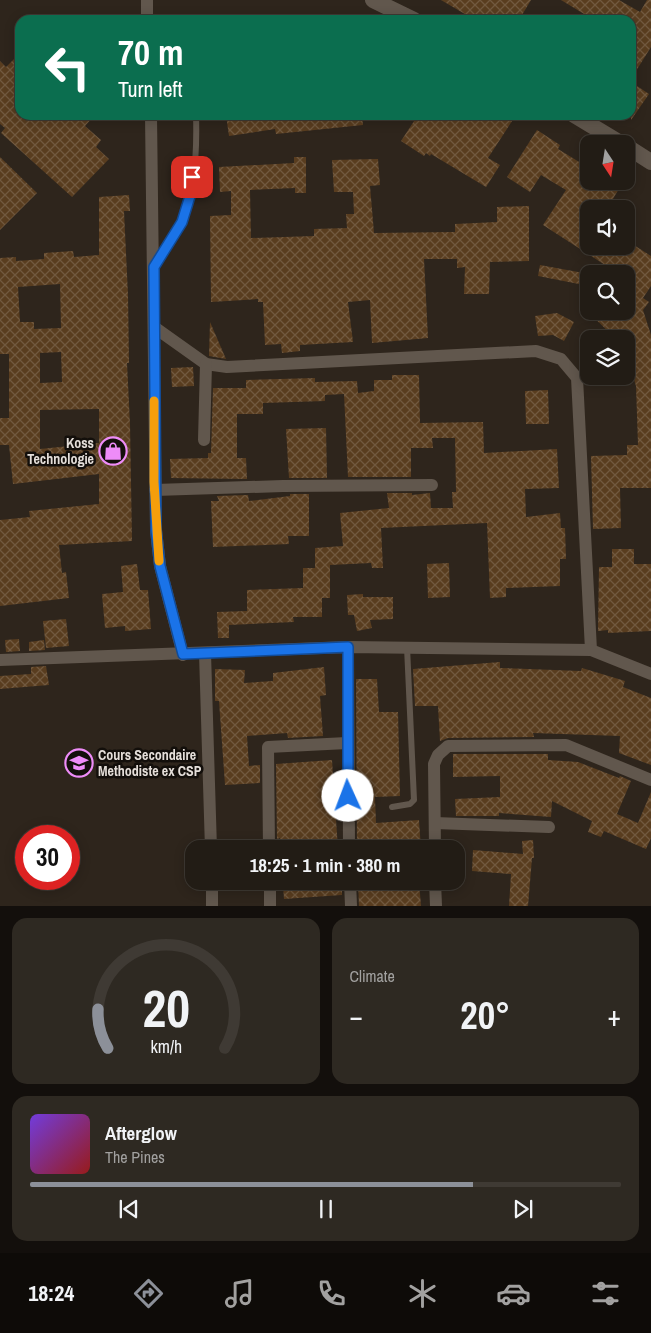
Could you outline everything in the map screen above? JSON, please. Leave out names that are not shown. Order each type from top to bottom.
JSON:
[{"type":"street","points":[[147,0],[149,15]]},
{"type":"street","points":[[373,0],[404,15]]},
{"type":"street","points":[[151,120],[155,490],[160,566],[183,654]]},
{"type":"street","points":[[582,120],[607,135]]},
{"type":"street","points":[[635,152],[651,162]]},
{"type":"street","points":[[154,327],[206,364],[227,367],[536,351],[561,359],[577,378],[591,650]]},
{"type":"street","points":[[204,440],[206,364]]},
{"type":"street","points":[[155,490],[283,486],[432,485]]},
{"type":"street","points":[[0,660],[348,647],[591,650],[651,674]]},
{"type":"street","points":[[348,647],[349,840]]},
{"type":"street","points":[[206,653],[211,840]]},
{"type":"street","points":[[269,840],[268,747],[347,743]]},
{"type":"street","points":[[435,840],[434,764],[438,755],[448,746],[566,745],[651,780]]},
{"type":"street","points":[[435,823],[550,827]]},
{"type":"street","points":[[212,890],[212,906]]},
{"type":"street","points":[[270,890],[270,906]]},
{"type":"street","points":[[350,890],[351,906]]},
{"type":"street","points":[[435,890],[436,906]]},
{"type":"lane","points":[[154,267],[182,222],[190,196],[197,139],[196,120]]},
{"type":"lane","points":[[392,807],[410,804],[414,800],[407,647]]},
{"type":"building","points":[[441,0],[531,0],[522,15],[466,15]]},
{"type":"building","points":[[561,0],[619,0],[640,12],[647,0],[651,0],[651,47],[636,71],[636,15],[586,15]]},
{"type":"building","points":[[15,58],[15,120],[90,120],[85,126],[101,140],[96,147],[109,159],[72,197],[1,133],[5,128],[0,124],[0,61],[6,67]]},
{"type":"building","points":[[636,85],[649,94],[636,113]]},
{"type":"building","points":[[227,120],[362,120],[363,125],[276,134],[275,129],[229,136]]},
{"type":"building","points":[[415,120],[513,120],[488,158],[500,165],[486,187],[431,154],[430,156],[426,153],[424,156],[401,141]]},
{"type":"building","points":[[537,130],[560,145],[558,149],[580,162],[580,190],[618,190],[612,200],[580,200],[580,249],[543,225],[566,190],[541,175],[530,192],[507,177]]},
{"type":"building","points":[[0,157],[37,193],[0,230]]},
{"type":"building","points":[[294,157],[306,157],[306,193],[295,193],[295,188],[250,190],[251,238],[314,236],[314,229],[347,228],[346,214],[354,214],[353,192],[334,192],[332,160],[378,159],[380,185],[370,186],[374,233],[455,232],[455,224],[497,222],[497,207],[529,206],[529,261],[490,262],[489,294],[464,294],[465,267],[457,268],[457,259],[424,259],[428,338],[372,343],[370,300],[348,302],[353,342],[300,345],[300,351],[282,353],[281,344],[265,345],[263,302],[258,302],[258,299],[211,302],[210,216],[231,215],[231,191],[220,192],[219,167],[294,163]]},
{"type":"building","points":[[129,195],[130,211],[124,211],[128,295],[129,363],[127,363],[132,541],[59,545],[62,573],[66,572],[69,598],[0,606],[0,520],[30,517],[29,511],[99,504],[99,474],[13,484],[9,445],[0,445],[0,418],[9,418],[9,354],[0,354],[0,258],[16,257],[16,261],[44,259],[44,253],[73,251],[74,257],[99,255],[99,197]],"holes":[[[60,284],[61,328],[34,329],[34,322],[20,322],[18,287]],[[61,352],[62,382],[40,383],[40,353]],[[99,409],[99,443],[40,449],[40,410]]]},
{"type":"building","points":[[635,246],[651,256],[651,286],[643,298],[649,302],[643,310],[651,335],[651,488],[620,488],[621,528],[593,529],[591,456],[627,455],[627,445],[638,445],[635,330],[607,330],[596,320],[635,320],[635,265],[605,265],[590,255],[635,255]]},
{"type":"building","points":[[540,265],[580,272],[580,284],[538,276]]},
{"type":"building","points":[[557,313],[574,322],[564,341],[553,335],[538,336],[535,316]]},
{"type":"building","points":[[210,322],[226,359],[209,356]]},
{"type":"building","points":[[193,367],[194,386],[172,387],[171,368]]},
{"type":"building","points":[[392,375],[419,375],[420,423],[483,422],[484,453],[557,449],[559,488],[525,489],[526,517],[560,513],[561,528],[565,528],[566,559],[560,559],[560,586],[506,588],[506,597],[490,598],[487,523],[381,528],[383,568],[372,568],[371,563],[330,565],[330,598],[322,598],[322,617],[293,617],[294,622],[229,625],[229,638],[218,638],[217,612],[247,611],[247,590],[303,588],[303,568],[315,568],[315,548],[343,546],[340,513],[389,508],[387,493],[412,493],[412,495],[430,493],[431,508],[453,508],[452,492],[456,492],[455,438],[432,438],[433,448],[411,448],[411,477],[348,477],[344,394],[325,395],[325,401],[263,403],[263,414],[237,414],[237,458],[246,458],[247,479],[171,478],[170,459],[208,458],[208,453],[211,453],[213,388],[246,388],[246,380],[315,378],[315,382],[357,381],[358,393],[374,391],[374,380],[392,380]]},
{"type":"building","points":[[548,390],[549,424],[526,424],[525,391]]},
{"type":"building","points":[[326,428],[327,478],[289,478],[286,429]]},
{"type":"building","points":[[290,494],[309,494],[309,536],[288,536],[289,544],[213,547],[211,501],[219,501],[217,496],[248,495],[249,501],[290,496]]},
{"type":"building","points":[[612,549],[634,549],[634,564],[651,564],[651,631],[608,633],[608,630],[598,631],[599,567],[612,567]]},
{"type":"building","points":[[449,563],[450,597],[428,598],[427,564]]},
{"type":"building","points":[[137,564],[140,590],[148,590],[151,629],[125,631],[125,626],[105,628],[102,594],[123,592],[121,566]]},
{"type":"building","points":[[363,594],[363,597],[393,597],[393,619],[370,620],[372,628],[357,631],[354,615],[348,615],[347,595]]},
{"type":"building","points":[[66,619],[69,646],[46,648],[43,621]]},
{"type":"building","points":[[19,639],[20,651],[6,652],[5,640]]},
{"type":"building","points":[[44,640],[45,650],[29,651],[29,642]]},
{"type":"building","points":[[500,662],[500,668],[581,671],[582,668],[625,681],[623,687],[651,698],[651,765],[619,753],[620,736],[533,733],[534,737],[448,738],[440,741],[438,706],[415,706],[413,669]]},
{"type":"building","points":[[46,666],[49,685],[0,689],[0,676],[31,674],[31,667]]},
{"type":"building","points":[[324,667],[326,695],[320,696],[323,736],[288,738],[287,733],[247,736],[249,766],[260,765],[260,783],[225,785],[219,701],[215,701],[215,669],[245,670],[244,683],[273,681],[273,673]]},
{"type":"building","points":[[356,679],[377,679],[379,712],[398,712],[400,796],[375,797],[376,823],[419,820],[420,840],[357,840]]},
{"type":"building","points":[[453,754],[548,754],[548,760],[578,762],[631,781],[617,814],[638,823],[651,792],[651,838],[646,849],[604,831],[601,837],[588,832],[592,821],[552,801],[551,817],[499,813],[499,816],[456,816],[455,799],[500,797],[500,776],[453,777]]},
{"type":"building","points":[[332,760],[337,840],[277,839],[276,764]]},
{"type":"building","points":[[533,840],[534,858],[532,858],[528,906],[509,906],[511,874],[472,871],[473,850],[523,854],[522,841]]},
{"type":"building","points":[[283,890],[342,890],[342,895],[284,899]]},
{"type":"building","points":[[358,890],[420,890],[421,906],[359,906]]},
{"type":"slow traffic","points":[[154,401],[154,482],[159,561]]},
{"type":"place","name":"Koss Technologie","points":[[113,451]]},
{"type":"place","name":"Cours Secondaire Methodiste ex CSP","points":[[79,763]]},
{"type":"route","points":[[192,177],[190,196],[182,222],[154,267],[154,482],[156,530],[160,566],[166,591],[183,654],[348,647],[348,796]]}]
